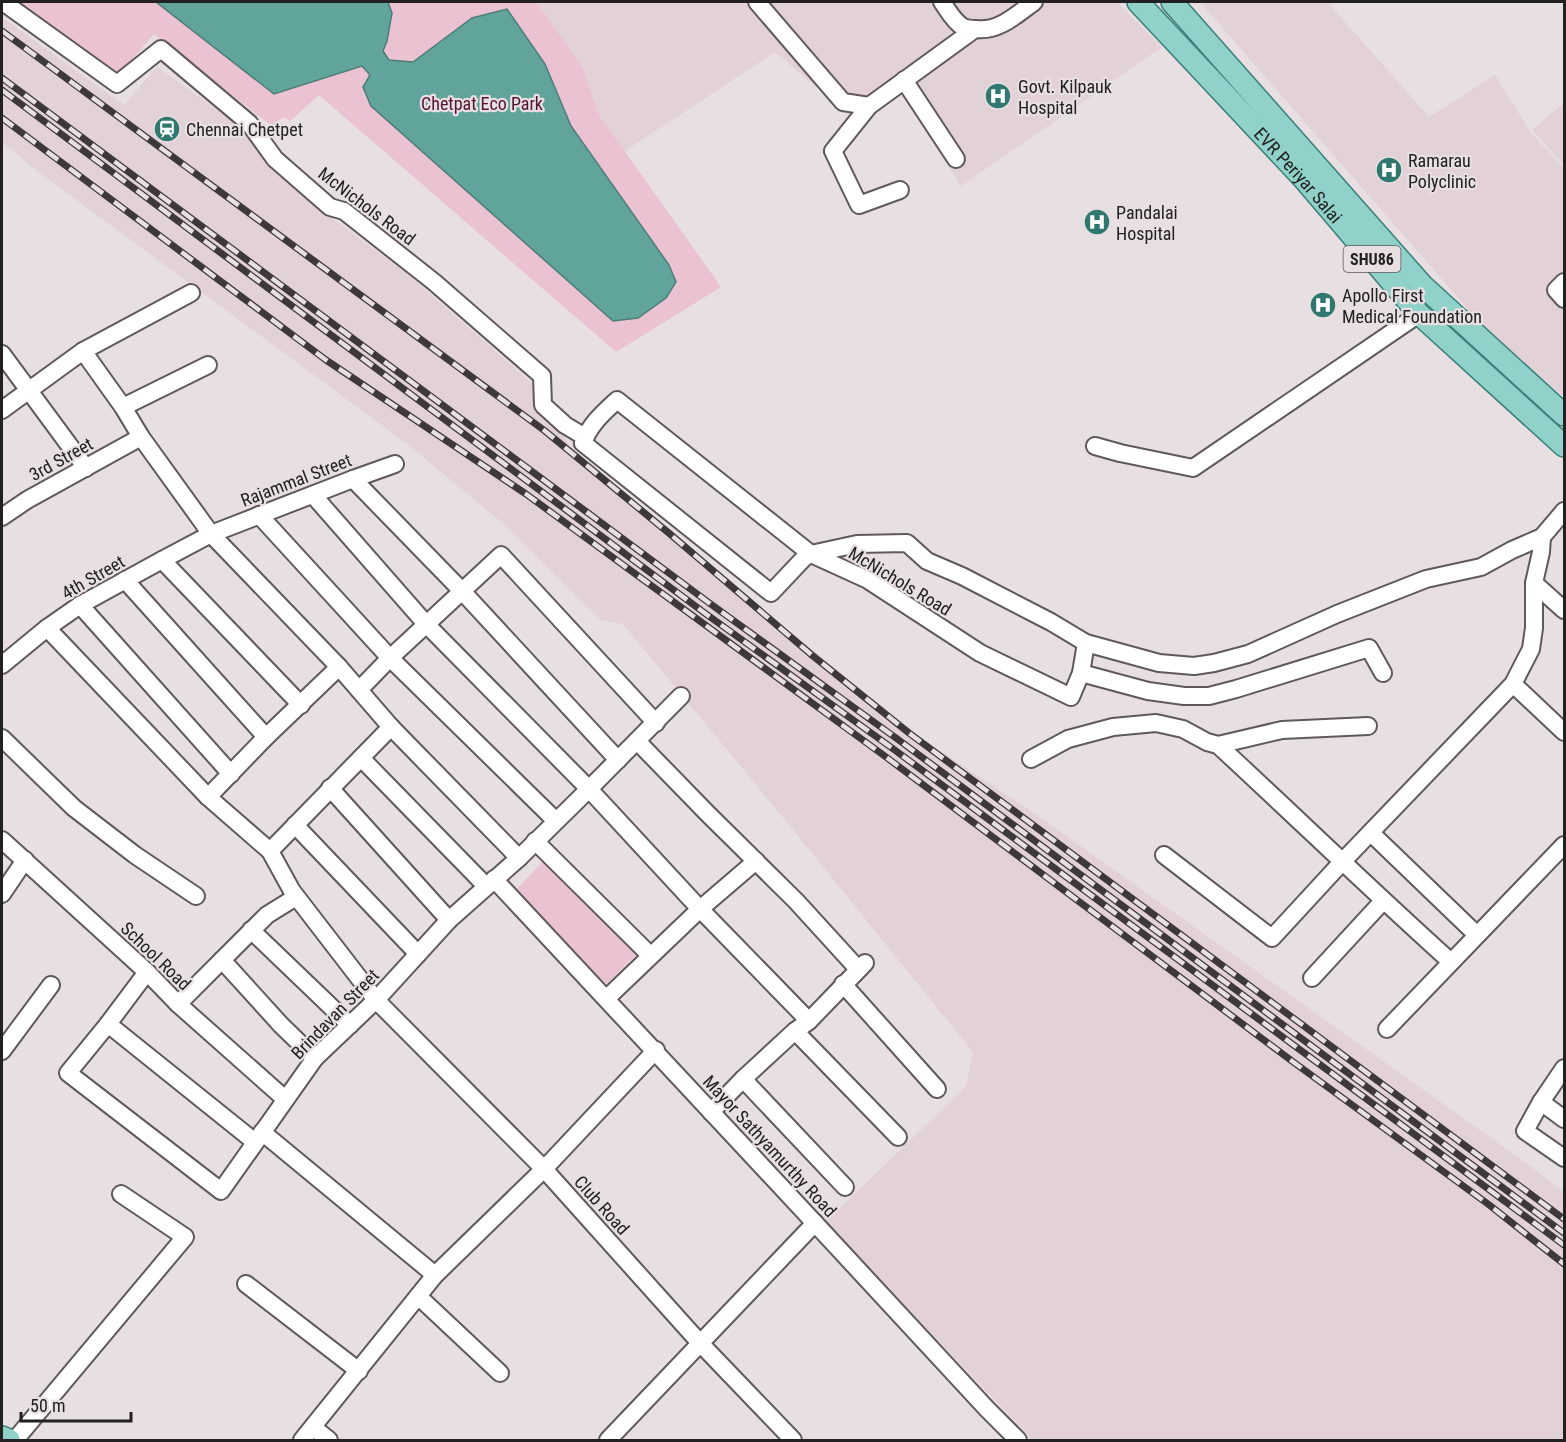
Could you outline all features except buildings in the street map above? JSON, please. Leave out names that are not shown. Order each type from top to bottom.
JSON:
[{"type":"main road","name":"EVR Periyar Salai","points":[[1138,2],[1303,178],[1419,314],[1564,446]]},
{"type":"main road","name":"EVR Periyar Salai","points":[[1172,2],[1422,285],[1563,411]]},
{"type":"main road","points":[[1192,59],[1209,43]]},
{"type":"main road","points":[[2,1437],[9,1440]]},
{"type":"street","name":"McNichols Road","points":[[3,2],[117,84],[161,49],[249,123],[275,159],[330,207],[344,211],[425,275],[542,376],[543,405],[565,425],[588,432]]},
{"type":"street","points":[[757,2],[843,102],[869,106]]},
{"type":"street","points":[[942,2],[961,26],[988,30],[1000,26],[1034,2]]},
{"type":"street","points":[[900,190],[859,205],[833,151],[869,106],[975,29]]},
{"type":"street","points":[[904,80],[957,159]]},
{"type":"street","points":[[1564,282],[1556,290],[1564,299]]},
{"type":"street","points":[[2,410],[83,351],[191,293]]},
{"type":"street","points":[[1095,446],[1193,468],[1419,314]]},
{"type":"street","points":[[83,351],[211,534],[339,668],[391,727],[519,858]]},
{"type":"street","points":[[2,354],[86,468]]},
{"type":"street","points":[[123,407],[208,365]]},
{"type":"street","points":[[812,554],[617,400],[588,432],[583,443],[771,593],[805,557],[812,554],[857,544],[907,543],[927,561],[962,576],[1086,643],[1159,663],[1194,666],[1248,654],[1337,614],[1426,579],[1481,567],[1542,537],[1564,511]]},
{"type":"street","name":"3rd Street","points":[[2,517],[27,500],[141,437]]},
{"type":"street","name":"Rajammal Street","points":[[211,534],[395,464]]},
{"type":"street","points":[[353,479],[618,760]]},
{"type":"street","points":[[313,495],[426,624],[589,789],[700,909],[809,1021]]},
{"type":"street","points":[[259,515],[390,658],[556,821]]},
{"type":"street","name":"4th Street","points":[[2,665],[47,627],[80,606],[211,534]]},
{"type":"street","points":[[1164,855],[1272,938],[1513,684],[1530,649],[1534,628],[1534,583],[1542,537]]},
{"type":"street","name":"McNichols Road","points":[[812,554],[868,580],[980,653],[1071,697],[1081,673],[1086,643]]},
{"type":"street","points":[[358,690],[501,555],[656,723]]},
{"type":"street","points":[[162,560],[301,705]]},
{"type":"street","points":[[125,580],[266,737]]},
{"type":"street","points":[[1534,583],[1564,610]]},
{"type":"street","points":[[80,606],[231,774]]},
{"type":"street","name":"Club Road","points":[[47,627],[208,797],[270,851],[296,897],[376,1000],[544,1169],[700,1343],[793,1440]]},
{"type":"street","points":[[1081,673],[1148,691],[1184,696],[1209,696],[1369,648],[1383,673]]},
{"type":"street","points":[[208,797],[266,737],[339,668]]},
{"type":"street","points":[[1513,684],[1564,732]]},
{"type":"street","name":"Brindavan Street","points":[[108,1024],[68,1073],[221,1191],[315,1058],[376,1000],[449,920],[519,858],[681,696]]},
{"type":"street","points":[[1031,759],[1068,739],[1113,727],[1156,723],[1183,729],[1207,742],[1218,745],[1451,963]]},
{"type":"street","points":[[1218,745],[1282,730],[1368,726]]},
{"type":"street","points":[[270,851],[391,727]]},
{"type":"street","points":[[2,738],[74,808],[135,855],[196,896]]},
{"type":"street","points":[[637,741],[861,966],[809,1021],[742,1079],[711,1112]]},
{"type":"street","name":"Mayor Sathyamurthy Road","points":[[361,758],[607,999],[1017,1440]]},
{"type":"street","points":[[330,788],[449,920]]},
{"type":"street","points":[[295,825],[418,954]]},
{"type":"street","points":[[1371,833],[1477,936]]},
{"type":"street","name":"School Road","points":[[2,840],[147,972],[178,1004],[285,1099]]},
{"type":"street","points":[[535,841],[650,956]]},
{"type":"street","points":[[1387,1029],[1564,845]]},
{"type":"street","points":[[2,894],[25,861]]},
{"type":"street","points":[[607,999],[700,909],[756,861]]},
{"type":"street","points":[[178,1004],[267,915],[296,897]]},
{"type":"street","points":[[1312,978],[1383,901]]},
{"type":"street","points":[[251,930],[350,1025]]},
{"type":"street","points":[[222,960],[281,1025],[315,1058]]},
{"type":"street","points":[[147,972],[108,1024],[435,1275]]},
{"type":"street","points":[[843,984],[937,1089]]},
{"type":"street","points":[[2,1051],[51,985]]},
{"type":"street","points":[[795,1031],[898,1137]]},
{"type":"street","points":[[328,1440],[308,1434],[435,1275],[544,1169],[656,1050]]},
{"type":"street","points":[[1563,1074],[1541,1102],[1525,1131],[1564,1158]]},
{"type":"street","points":[[742,1079],[845,1187]]},
{"type":"street","points":[[1541,1102],[1564,1119]]},
{"type":"street","points":[[15,1440],[185,1237],[121,1194]]},
{"type":"street","points":[[608,1440],[816,1223]]},
{"type":"street","points":[[246,1284],[359,1371]]},
{"type":"street","points":[[418,1296],[500,1373]]},
{"type":"shaded area","points":[[156,2],[388,2],[392,13],[383,51],[389,60],[413,62],[472,18],[507,9],[545,64],[571,126],[669,265],[676,282],[666,298],[638,318],[613,321],[371,106],[363,87],[370,75],[362,66],[274,94]]},
{"type":"shaded area","name":"Govt. Kilpauk Hospital","points":[[537,2],[1117,2],[1162,47],[961,186],[895,83],[842,109],[775,52],[625,151],[599,115],[583,69]]},
{"type":"shaded area","points":[[1200,2],[1334,2],[1330,5],[1429,117],[1495,75],[1531,133],[1564,168],[1564,397],[1481,324]]},
{"type":"shaded area","points":[[2,17],[124,105],[157,67],[237,124],[267,162],[322,211],[405,272],[535,386],[570,446],[752,601],[924,740],[1037,815],[1564,1192],[1564,1440],[1033,1440],[825,1223],[966,1086],[973,1052],[623,624],[601,620],[500,521],[406,443],[36,170],[2,142]]},
{"type":"shaded area","points":[[1564,103],[1564,165],[1532,130]]},
{"type":"green space","name":"Chetpat Eco Park","points":[[19,2],[537,2],[583,69],[599,115],[721,287],[616,352],[319,95],[290,121],[283,117],[273,127],[154,34],[117,77]]},
{"type":"green space","points":[[549,855],[643,948],[606,984],[515,891]]},
{"type":"railway","points":[[2,31],[545,431],[813,656],[909,733],[1564,1219]]},
{"type":"railway","points":[[2,78],[1564,1233]]},
{"type":"railway","points":[[2,90],[706,614],[892,748],[1564,1245]]},
{"type":"railway","points":[[2,118],[326,360],[526,494],[886,757],[1296,1064],[1488,1204],[1564,1264]]},
{"type":"place","name":"Govt. Kilpauk Hospital","points":[[998,96]]},
{"type":"place","name":"Chennai Chetpet","points":[[167,129]]},
{"type":"place","name":"Ramarau Polyclinic","points":[[1389,170]]},
{"type":"place","name":"Pandalai Hospital","points":[[1097,222]]},
{"type":"place","name":"Apollo First Medical Foundation","points":[[1323,305]]}]
